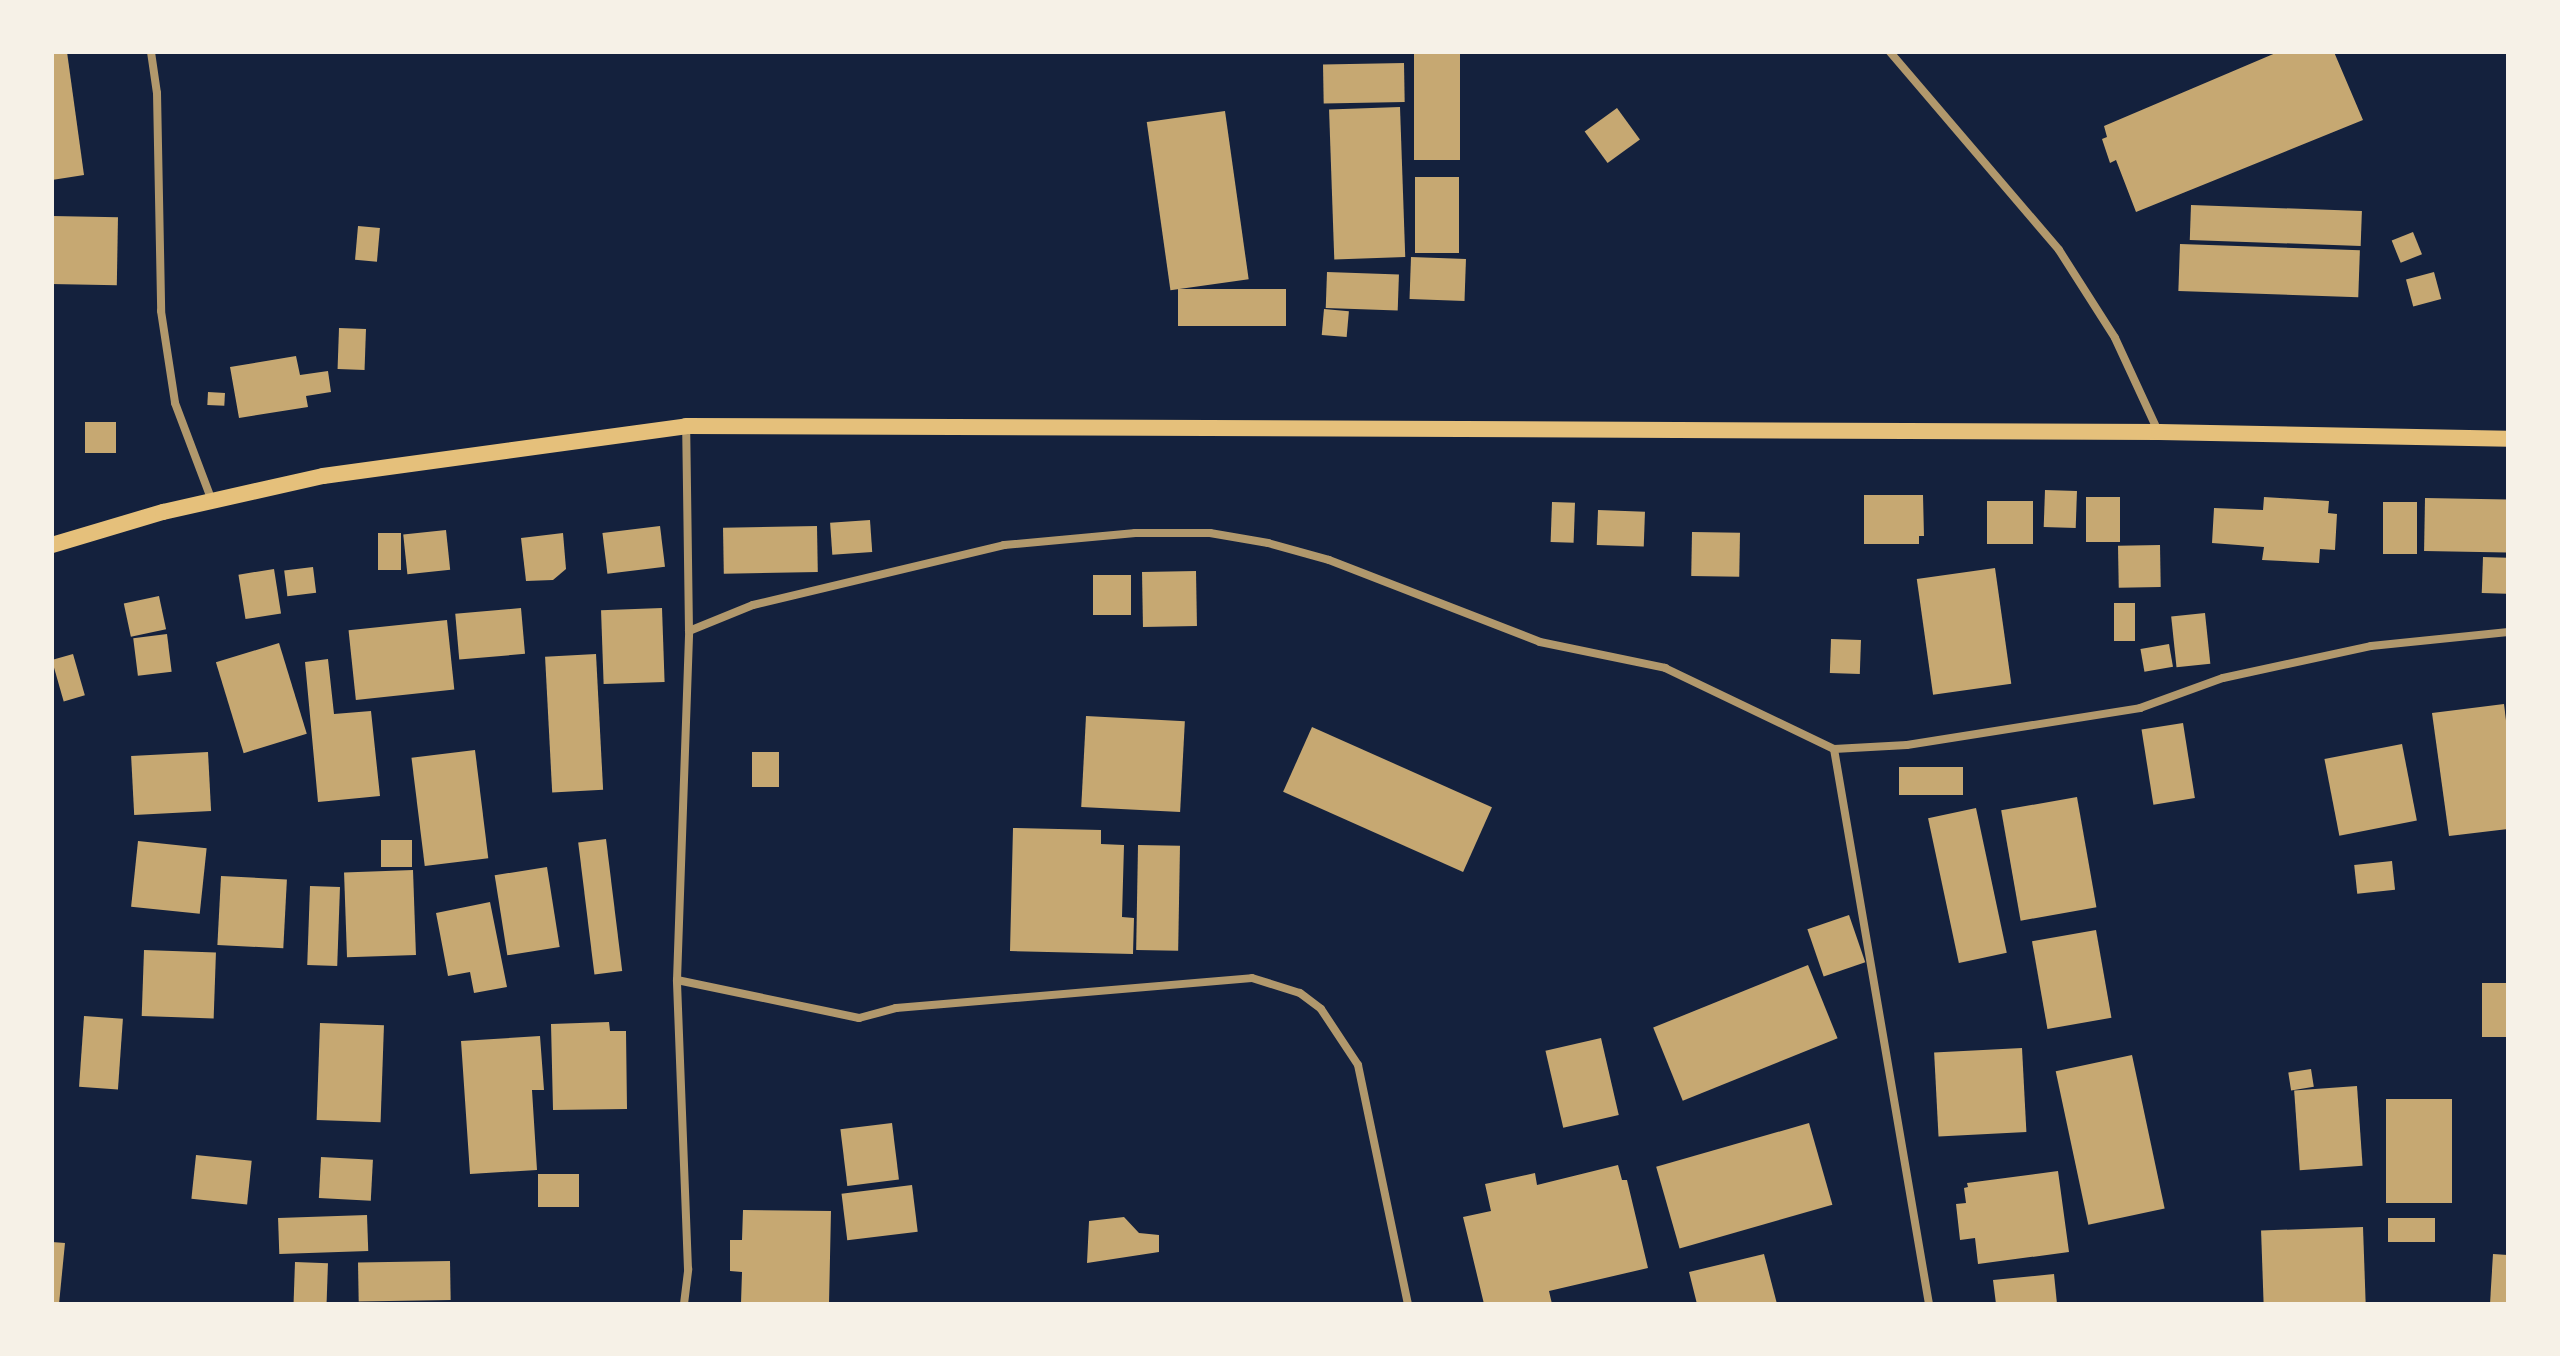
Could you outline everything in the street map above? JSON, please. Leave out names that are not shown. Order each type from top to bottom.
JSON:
[{"type":"main road","points":[[52,545],[212,501],[323,476],[686,426],[2159,432],[2508,439]]},
{"type":"street","points":[[151,52],[157,93],[161,311],[175,403],[212,501]]},
{"type":"street","points":[[1890,52],[2059,250],[2115,338],[2159,432]]},
{"type":"street","points":[[684,1304],[688,1269],[677,980],[689,631],[686,426]]},
{"type":"street","points":[[689,631],[753,605],[1004,545],[1135,533],[1210,533],[1268,543],[1329,560],[1540,642],[1665,668],[1834,749],[1907,745],[2140,708],[2223,678],[2371,646],[2508,632]]},
{"type":"street","points":[[1834,749],[1929,1304]]},
{"type":"street","points":[[677,980],[859,1018],[896,1008],[1252,978],[1300,993],[1321,1009],[1358,1065],[1408,1304]]},
{"type":"building","points":[[52,52],[67,52],[84,175],[52,180]]},
{"type":"building","points":[[1414,52],[1460,52],[1460,160],[1414,160]]},
{"type":"building","points":[[2278,52],[2334,52],[2363,120],[2136,212],[2116,160],[2110,163],[2102,139],[2107,137],[2104,126]]},
{"type":"building","points":[[1404,63],[1405,102],[1324,103],[1323,64]]},
{"type":"building","points":[[1400,107],[1405,257],[1334,259],[1329,109]]},
{"type":"building","points":[[1617,108],[1640,140],[1608,163],[1585,132]]},
{"type":"building","points":[[1225,111],[1249,279],[1170,290],[1147,122]]},
{"type":"building","points":[[1415,177],[1459,177],[1459,253],[1415,253]]},
{"type":"building","points":[[2191,205],[2362,211],[2361,246],[2190,240]]},
{"type":"building","points":[[52,216],[118,217],[117,285],[52,284]]},
{"type":"building","points":[[358,226],[380,228],[377,262],[355,260]]},
{"type":"building","points":[[2413,232],[2422,254],[2401,263],[2392,241]]},
{"type":"building","points":[[2180,244],[2360,250],[2358,297],[2178,291]]},
{"type":"building","points":[[1411,257],[1466,259],[1465,301],[1410,299]]},
{"type":"building","points":[[1327,272],[1399,275],[1398,310],[1326,308]]},
{"type":"building","points":[[2434,272],[2441,299],[2413,307],[2406,280]]},
{"type":"building","points":[[1178,289],[1286,289],[1286,326],[1178,326]]},
{"type":"building","points":[[1324,309],[1349,311],[1347,337],[1322,335]]},
{"type":"building","points":[[339,328],[366,329],[365,370],[338,369]]},
{"type":"building","points":[[296,356],[300,375],[328,371],[331,392],[306,396],[308,407],[239,418],[230,367]]},
{"type":"building","points":[[208,392],[225,393],[224,406],[207,405]]},
{"type":"building","points":[[85,422],[116,422],[116,453],[85,453]]},
{"type":"building","points":[[2045,490],[2077,491],[2076,528],[2044,527]]},
{"type":"building","points":[[1864,495],[1923,495],[1924,536],[1919,536],[1919,544],[1864,544]]},
{"type":"building","points":[[2086,497],[2120,497],[2120,542],[2086,542]]},
{"type":"building","points":[[2264,497],[2329,501],[2328,513],[2337,514],[2335,550],[2320,549],[2319,563],[2262,560],[2264,547],[2212,543],[2214,508],[2263,510]]},
{"type":"building","points":[[2425,498],[2508,499],[2507,552],[2424,551]]},
{"type":"building","points":[[1987,501],[2033,501],[2033,544],[1987,544]]},
{"type":"building","points":[[1552,502],[1575,503],[1574,543],[1551,542]]},
{"type":"building","points":[[2383,502],[2417,502],[2417,554],[2383,554]]},
{"type":"building","points":[[1598,510],[1645,512],[1644,547],[1597,545]]},
{"type":"building","points":[[870,520],[872,552],[832,555],[830,523]]},
{"type":"building","points":[[660,526],[665,567],[607,574],[602,533]]},
{"type":"building","points":[[817,526],[818,572],[724,574],[723,528]]},
{"type":"building","points":[[446,530],[450,570],[407,574],[403,534]]},
{"type":"building","points":[[1692,532],[1740,533],[1739,577],[1691,576]]},
{"type":"building","points":[[378,533],[401,533],[401,570],[378,570]]},
{"type":"building","points":[[563,533],[566,569],[553,580],[526,581],[521,538]]},
{"type":"building","points":[[2160,545],[2161,587],[2119,588],[2118,546]]},
{"type":"building","points":[[2483,557],[2508,558],[2507,594],[2482,593]]},
{"type":"building","points":[[313,567],[316,593],[287,596],[284,571]]},
{"type":"building","points":[[1995,568],[2011,684],[1933,695],[1917,579]]},
{"type":"building","points":[[274,569],[281,613],[245,619],[238,575]]},
{"type":"building","points":[[1196,571],[1197,626],[1143,627],[1142,572]]},
{"type":"building","points":[[1093,575],[1131,575],[1131,615],[1093,615]]},
{"type":"building","points":[[159,596],[166,629],[131,637],[124,603]]},
{"type":"building","points":[[2114,603],[2135,603],[2135,641],[2114,641]]},
{"type":"building","points":[[521,608],[525,654],[459,660],[455,614]]},
{"type":"building","points":[[662,608],[665,682],[604,684],[601,610]]},
{"type":"building","points":[[2205,613],[2210,664],[2177,667],[2171,617]]},
{"type":"building","points":[[447,620],[454,690],[356,700],[349,630]]},
{"type":"building","points":[[167,634],[172,672],[138,676],[133,638]]},
{"type":"building","points":[[1831,639],[1861,640],[1860,674],[1830,673]]},
{"type":"building","points":[[279,643],[307,734],[244,753],[216,662]]},
{"type":"building","points":[[2169,644],[2173,667],[2144,672],[2140,649]]},
{"type":"building","points":[[73,654],[85,695],[64,701],[52,660]]},
{"type":"building","points":[[596,654],[603,790],[552,792],[545,657]]},
{"type":"building","points":[[328,659],[334,714],[371,711],[380,796],[318,802],[305,662]]},
{"type":"building","points":[[2504,704],[2508,737],[2508,829],[2449,836],[2432,713]]},
{"type":"building","points":[[1086,716],[1185,721],[1180,812],[1081,807]]},
{"type":"building","points":[[2183,723],[2195,798],[2153,805],[2142,730]]},
{"type":"building","points":[[1312,727],[1492,807],[1463,872],[1283,792]]},
{"type":"building","points":[[2402,744],[2417,821],[2339,836],[2324,759]]},
{"type":"building","points":[[475,750],[488,858],[425,866],[411,758]]},
{"type":"building","points":[[208,752],[211,811],[134,815],[131,756]]},
{"type":"building","points":[[752,752],[779,752],[779,787],[752,787]]},
{"type":"building","points":[[1899,767],[1963,767],[1963,795],[1899,795]]},
{"type":"building","points":[[2077,797],[2096,907],[2021,921],[2001,810]]},
{"type":"building","points":[[1976,808],[2007,953],[1959,963],[1928,818]]},
{"type":"building","points":[[1013,828],[1101,830],[1101,844],[1124,845],[1122,917],[1134,918],[1133,954],[1010,951]]},
{"type":"building","points":[[606,839],[622,971],[594,974],[578,842]]},
{"type":"building","points":[[381,840],[412,840],[412,867],[381,867]]},
{"type":"building","points":[[138,841],[207,848],[200,914],[131,907]]},
{"type":"building","points":[[1138,845],[1180,846],[1178,951],[1136,950]]},
{"type":"building","points":[[2392,861],[2395,890],[2357,894],[2354,865]]},
{"type":"building","points":[[547,867],[560,947],[507,955],[495,875]]},
{"type":"building","points":[[413,870],[416,955],[347,957],[344,872]]},
{"type":"building","points":[[221,876],[287,879],[283,948],[217,945]]},
{"type":"building","points":[[310,886],[340,887],[337,966],[307,965]]},
{"type":"building","points":[[490,902],[507,987],[474,993],[470,972],[448,976],[436,913]]},
{"type":"building","points":[[1849,915],[1865,962],[1824,977],[1807,929]]},
{"type":"building","points":[[2096,930],[2111,1018],[2047,1029],[2032,941]]},
{"type":"building","points":[[144,950],[216,953],[214,1018],[142,1016]]},
{"type":"building","points":[[1808,965],[1838,1038],[1683,1101],[1653,1028]]},
{"type":"building","points":[[2482,983],[2508,983],[2508,1037],[2482,1037]]},
{"type":"building","points":[[84,1016],[123,1019],[118,1090],[79,1087]]},
{"type":"building","points":[[609,1022],[610,1031],[626,1031],[627,1109],[553,1110],[551,1024]]},
{"type":"building","points":[[320,1023],[384,1025],[381,1122],[317,1120]]},
{"type":"building","points":[[540,1036],[544,1090],[532,1090],[537,1170],[470,1174],[461,1041]]},
{"type":"building","points":[[1601,1038],[1619,1115],[1563,1128],[1545,1051]]},
{"type":"building","points":[[2022,1048],[2026,1132],[1939,1136],[1934,1053]]},
{"type":"building","points":[[2132,1055],[2165,1209],[2088,1225],[2056,1071]]},
{"type":"building","points":[[2311,1069],[2314,1087],[2291,1090],[2288,1073]]},
{"type":"building","points":[[2357,1086],[2363,1166],[2300,1170],[2294,1090]]},
{"type":"building","points":[[2386,1099],[2452,1099],[2452,1203],[2386,1203]]},
{"type":"building","points":[[892,1123],[899,1180],[847,1186],[840,1129]]},
{"type":"building","points":[[1809,1123],[1832,1205],[1680,1249],[1656,1167]]},
{"type":"building","points":[[196,1155],[252,1161],[247,1205],[191,1199]]},
{"type":"building","points":[[321,1157],[373,1160],[371,1201],[319,1198]]},
{"type":"building","points":[[1618,1165],[1622,1180],[1627,1180],[1648,1268],[1549,1291],[1552,1304],[1484,1304],[1463,1217],[1491,1211],[1485,1184],[1535,1173],[1537,1185]]},
{"type":"building","points":[[2058,1171],[2069,1252],[1978,1264],[1975,1238],[1960,1240],[1956,1204],[1966,1203],[1964,1188],[1968,1187],[1967,1183]]},
{"type":"building","points":[[538,1174],[579,1174],[579,1207],[538,1207]]},
{"type":"building","points":[[912,1185],[918,1232],[847,1240],[842,1194]]},
{"type":"building","points":[[743,1210],[831,1211],[829,1304],[741,1303],[742,1272],[730,1271],[730,1240],[742,1240]]},
{"type":"building","points":[[367,1215],[368,1251],[279,1254],[278,1218]]},
{"type":"building","points":[[1124,1217],[1139,1233],[1159,1235],[1159,1252],[1087,1263],[1089,1221]]},
{"type":"building","points":[[2388,1218],[2435,1218],[2435,1242],[2388,1242]]},
{"type":"building","points":[[2363,1227],[2366,1303],[2264,1304],[2261,1231]]},
{"type":"building","points":[[52,1242],[65,1243],[59,1304],[52,1304]]},
{"type":"building","points":[[1764,1254],[1777,1304],[1697,1304],[1689,1272]]},
{"type":"building","points":[[2493,1254],[2508,1255],[2508,1304],[2490,1304]]},
{"type":"building","points":[[450,1261],[451,1300],[359,1302],[358,1263]]},
{"type":"building","points":[[295,1262],[328,1263],[327,1304],[294,1304]]},
{"type":"building","points":[[2054,1274],[2057,1304],[1996,1304],[1993,1280]]}]
